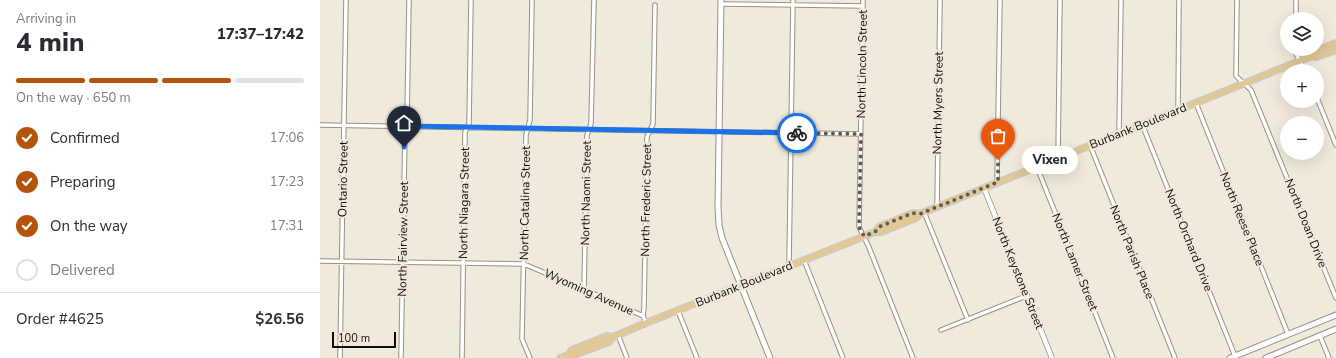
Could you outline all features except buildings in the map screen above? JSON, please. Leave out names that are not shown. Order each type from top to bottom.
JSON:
[{"type":"main road","points":[[721,2],[718,132],[719,225],[728,253],[770,358]]},
{"type":"main road","name":"Burbank Boulevard","points":[[1324,48],[1336,43]]},
{"type":"main road","name":"Burbank Boulevard","points":[[1324,54],[1336,50]]},
{"type":"main road","name":"Burbank Boulevard","points":[[560,358],[568,355],[572,350],[607,336],[616,336],[875,232],[879,227],[913,213],[922,213],[1312,56],[1319,56]]},
{"type":"main road","points":[[1233,357],[1336,315]]},
{"type":"main road","points":[[1266,358],[1336,329]]},
{"type":"street","name":"Ontario Street","points":[[340,358],[346,0]]},
{"type":"street","name":"North Fairview Street","points":[[401,358],[409,0]]},
{"type":"street","name":"North Niagara Street","points":[[462,358],[465,132],[468,124],[471,0]]},
{"type":"street","name":"North Catalina Street","points":[[530,358],[522,339],[526,135],[530,120],[532,0]]},
{"type":"street","name":"North Naomi Street","points":[[584,290],[587,135],[592,124],[594,0]]},
{"type":"street","name":"North Lincoln Street","points":[[863,0],[859,227],[913,358]]},
{"type":"street","name":"North Myers Street","points":[[937,207],[940,0]]},
{"type":"street","points":[[998,182],[1000,0]]},
{"type":"street","points":[[1058,158],[1060,0]]},
{"type":"street","points":[[1119,133],[1121,0]]},
{"type":"street","points":[[1178,110],[1179,0]]},
{"type":"street","points":[[1237,0],[1236,76],[1244,84]]},
{"type":"street","points":[[1296,0],[1296,12]]},
{"type":"street","points":[[721,2],[793,2],[863,6]]},
{"type":"street","points":[[789,266],[793,2]]},
{"type":"street","name":"North Frederic Street","points":[[646,323],[643,316],[647,136],[653,124],[655,4]]},
{"type":"street","points":[[1297,56],[1302,64]]},
{"type":"street","name":"North Doan Drive","points":[[1244,84],[1251,90],[1336,298]]},
{"type":"street","name":"North Reese Place","points":[[1196,103],[1288,334]]},
{"type":"street","points":[[1321,108],[1336,145]]},
{"type":"street","name":"North Orchard Drive","points":[[1142,124],[1233,357]]},
{"type":"street","points":[[320,125],[861,134]]},
{"type":"street","name":"North Parish Place","points":[[1090,145],[1175,358]]},
{"type":"street","name":"North Lamer Street","points":[[1037,167],[1113,358]]},
{"type":"street","name":"North Keystone Street","points":[[984,188],[1052,358]]},
{"type":"street","points":[[922,213],[968,320]]},
{"type":"street","points":[[804,260],[843,358]]},
{"type":"street","name":"Wyoming Avenue","points":[[320,261],[524,264],[643,316]]},
{"type":"street","points":[[941,330],[1026,296]]},
{"type":"street","points":[[678,311],[697,358]]},
{"type":"street","points":[[616,336],[627,358]]},
{"type":"street","points":[[1320,336],[1329,358]]},
{"type":"way so far","points":[[797,133],[861,134],[859,227],[864,236],[875,232],[879,227],[913,213],[920,214],[998,182],[998,160]]},
{"type":"place","name":"Vixen","points":[[998,160]]},
{"type":"route","points":[[404,147],[406,126],[797,133]]}]
